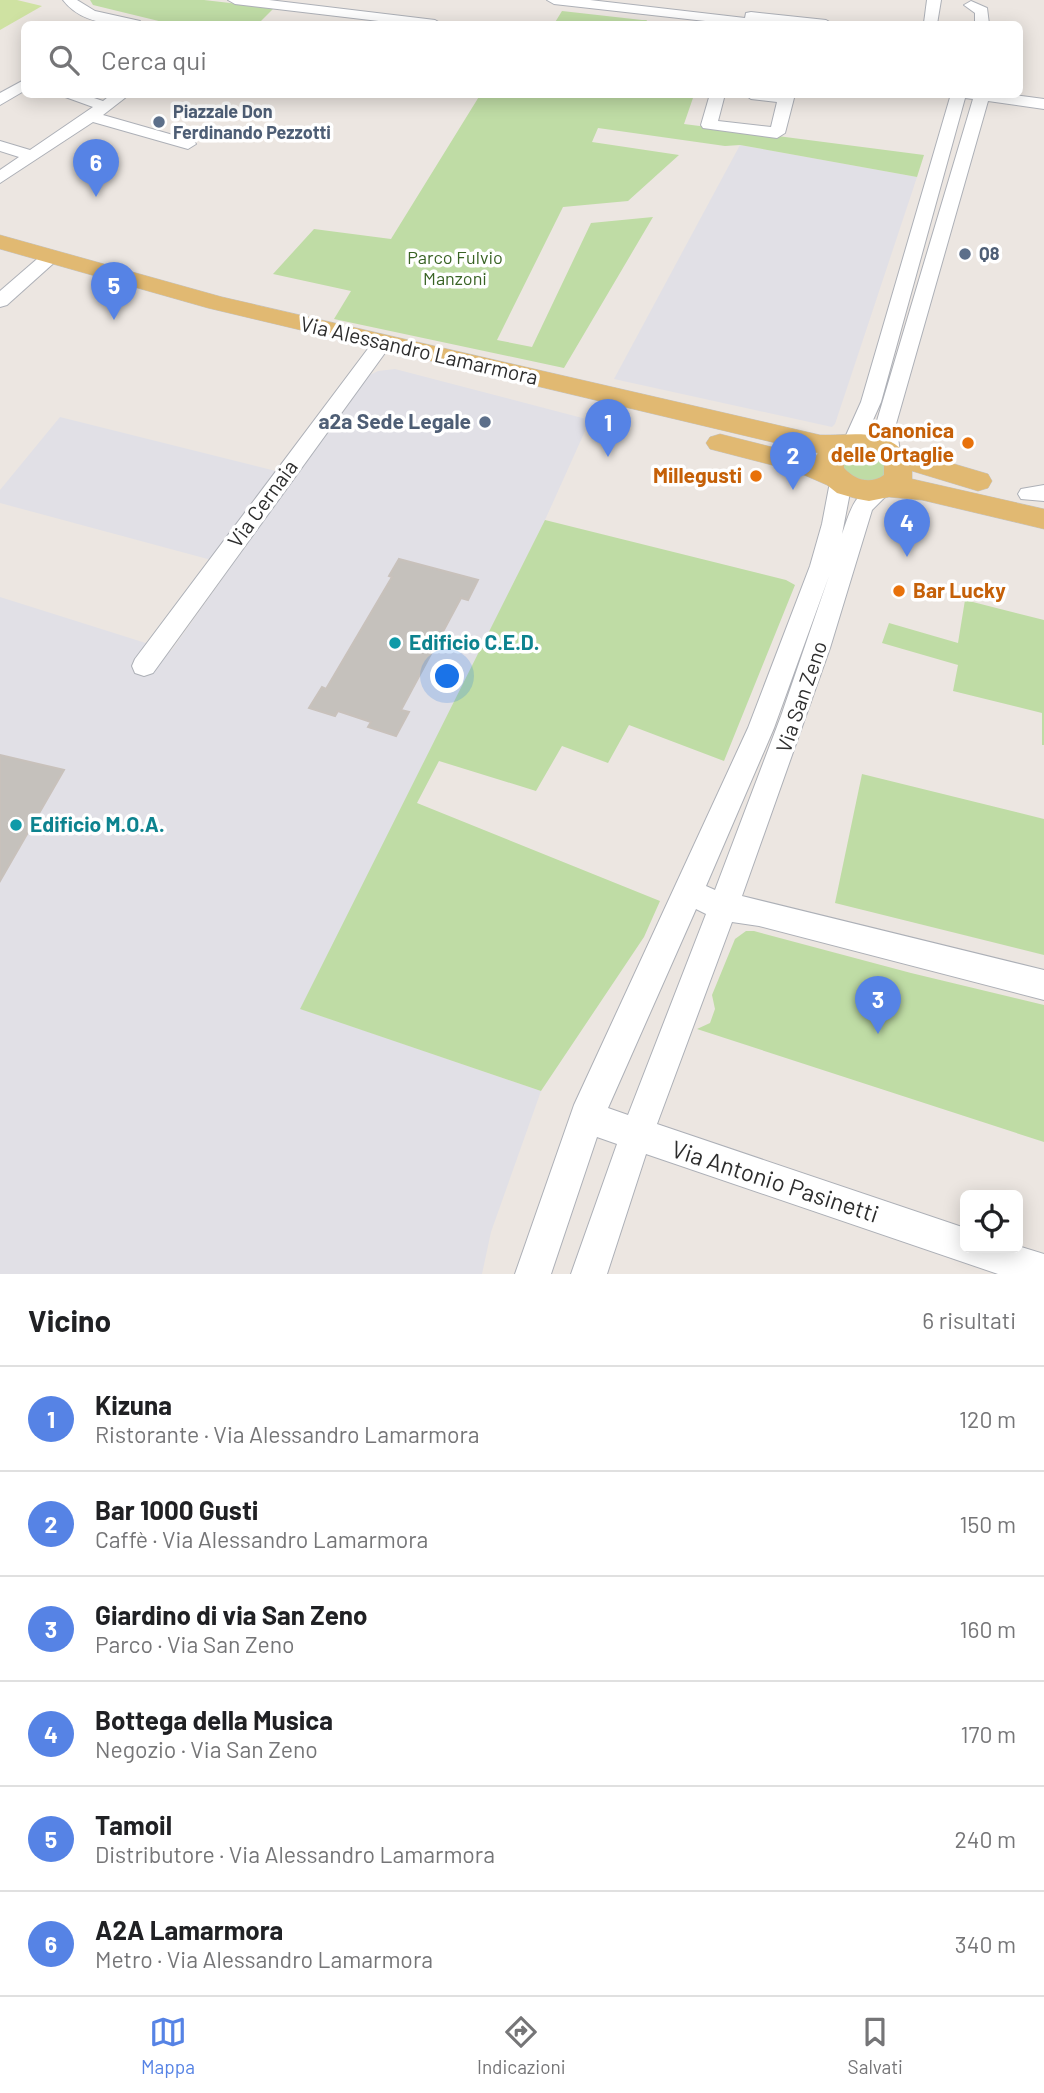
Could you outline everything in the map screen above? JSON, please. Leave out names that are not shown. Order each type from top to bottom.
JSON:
[{"type":"main road","name":"Via Alessandro Lamarmora","points":[[0,242],[42,263]]},
{"type":"main road","name":"Via Alessandro Lamarmora","points":[[0,257],[42,263],[217,303],[803,464],[837,479]]},
{"type":"main road","name":"Via Alessandro Lamarmora","points":[[378,349],[820,444],[847,444]]},
{"type":"main road","points":[[1039,495],[891,454],[872,444],[847,444],[830,455],[828,461],[837,479],[864,491],[885,488],[922,490],[1044,519]]},
{"type":"main road","points":[[885,488],[900,473],[891,454]]},
{"type":"street","points":[[70,0],[75,8],[85,13],[121,21]]},
{"type":"street","points":[[235,0],[378,21]]},
{"type":"street","points":[[359,20],[376,0]]},
{"type":"street","points":[[554,0],[582,1],[741,21]]},
{"type":"street","points":[[619,0],[800,21]]},
{"type":"street","points":[[932,21],[934,0]]},
{"type":"street","points":[[993,21],[996,0]]},
{"type":"street","points":[[970,21],[972,2]]},
{"type":"street","points":[[972,2],[982,11],[982,21]]},
{"type":"street","points":[[0,76],[21,83]]},
{"type":"street","points":[[0,100],[21,86]]},
{"type":"street","points":[[78,98],[105,106]]},
{"type":"street","points":[[0,178],[117,98]]},
{"type":"street","points":[[717,98],[709,125],[777,134],[786,98]]},
{"type":"street","points":[[847,444],[871,402],[958,98]]},
{"type":"street","points":[[891,454],[886,424],[976,98]]},
{"type":"street","points":[[999,98],[1044,104]]},
{"type":"street","points":[[90,116],[188,144]]},
{"type":"street","points":[[0,146],[31,156]]},
{"type":"street","points":[[0,301],[42,263]]},
{"type":"street","name":"Via Cernaia","points":[[144,666],[378,349]]},
{"type":"street","name":"Via San Zeno","points":[[533,1274],[586,1117],[690,893],[770,708],[832,527],[837,479]]},
{"type":"street","name":"Via San Zeno","points":[[589,1274],[637,1135],[796,717],[836,599],[861,510],[867,499],[885,488]]},
{"type":"street","points":[[690,893],[722,907],[760,912],[1044,985]]},
{"type":"street","name":"Via Antonio Pasinetti","points":[[586,1117],[960,1243]]},
{"type":"street","points":[[988,1253],[1044,1272]]},
{"type":"shaded area","points":[[740,145],[917,177],[832,427],[614,379]]},
{"type":"shaded area","points":[[395,369],[590,420],[545,520],[301,1009],[541,1091],[491,1232],[482,1274],[0,1274],[0,597],[171,651],[366,377],[378,371]]},
{"type":"shaded area","points":[[60,417],[280,472],[215,561],[0,503],[0,490]]},
{"type":"green space","points":[[0,0],[17,0],[42,6],[0,30]]},
{"type":"green space","points":[[90,0],[204,0],[274,8],[261,21],[159,21],[93,5]]},
{"type":"green space","points":[[562,11],[647,20],[646,21],[556,21]]},
{"type":"green space","name":"Parco Fulvio Manzoni","points":[[478,98],[693,98],[684,124],[924,155],[917,177],[740,145],[725,146],[598,128],[592,142],[679,155],[628,201],[563,207],[497,340],[532,347],[591,223],[653,217],[564,368],[334,319],[351,291],[273,274],[314,229],[391,239]]},
{"type":"green space","points":[[852,451],[866,451],[885,460],[888,474],[873,483],[846,476],[840,461]]},
{"type":"green space","points":[[545,520],[786,580],[795,585],[724,761],[629,725],[608,763],[562,746],[536,791],[439,761],[417,803],[660,901],[644,937],[541,1091],[300,1009]]},
{"type":"green space","points":[[965,600],[1044,620],[1044,745],[1042,713],[953,691],[958,665],[882,643],[889,623],[958,643]]},
{"type":"green space","points":[[862,774],[1044,819],[1044,955],[835,903]]},
{"type":"green space","points":[[746,931],[1044,1005],[1044,1142],[697,1029],[710,1023],[715,1009],[712,995],[735,939]]},
{"type":"building","name":"Edificio C.E.D.","points":[[399,559],[478,580],[468,600],[461,598],[401,710],[409,712],[396,736],[368,727],[371,722],[338,711],[335,716],[309,708],[322,687],[326,689],[392,577],[389,576]]},
{"type":"building","name":"Edificio M.O.A.","points":[[0,755],[64,770],[0,881]]},
{"type":"place","name":"Piazzale Don Ferdinando Pezzotti","points":[[159,122]]},
{"type":"place","name":"A2A Lamarmora","points":[[96,197]]},
{"type":"place","name":"Q8","points":[[965,254]]},
{"type":"place","name":"Tamoil","points":[[114,320]]},
{"type":"place","name":"a2a Sede Legale","points":[[485,422]]},
{"type":"place","name":"Canonica delle Ortaglie","points":[[968,443]]},
{"type":"place","name":"Kizuna","points":[[608,457]]},
{"type":"place","name":"Millegusti","points":[[756,476]]},
{"type":"place","name":"Bar 1000 Gusti","points":[[793,490]]},
{"type":"place","name":"Bottega della Musica","points":[[907,557]]},
{"type":"place","name":"Bar Lucky","points":[[899,591]]},
{"type":"place","name":"Edificio C.E.D.","points":[[395,643]]},
{"type":"place","name":"Edificio M.O.A.","points":[[16,825]]},
{"type":"place","name":"Giardino di via San Zeno","points":[[878,1034]]}]
